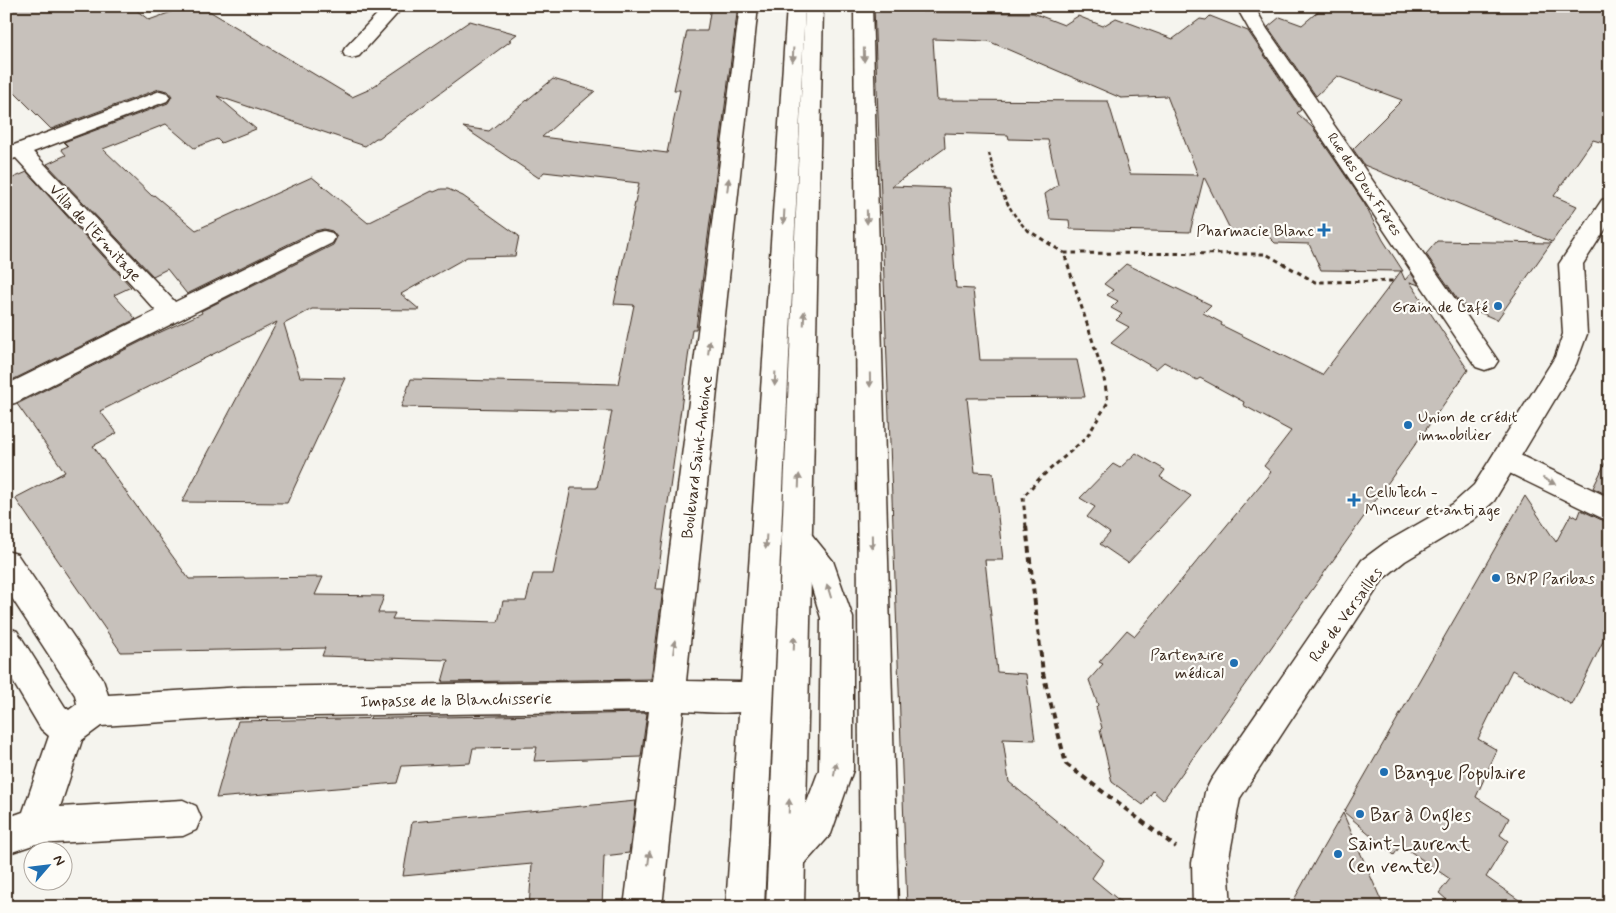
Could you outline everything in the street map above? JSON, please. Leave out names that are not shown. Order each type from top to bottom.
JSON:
[{"type":"street","points":[[352,52],[395,6]]},
{"type":"street","name":"Boulevard Saint-Antoine","points":[[643,907],[749,6]]},
{"type":"street","points":[[745,907],[796,6]]},
{"type":"street","points":[[785,907],[814,6]]},
{"type":"street","points":[[863,6],[879,907]]},
{"type":"street","name":"Rue des Deux Frères","points":[[1245,6],[1258,29],[1485,361]]},
{"type":"street","name":"Villa de l'Ermitage","points":[[160,97],[13,153],[171,313]]},
{"type":"street","name":"Rue de Versailles","points":[[1212,907],[1210,864],[1223,792],[1373,569],[1396,552],[1463,512],[1484,493],[1567,358],[1575,334],[1571,264],[1610,205]]},
{"type":"street","points":[[6,396],[324,238]]},
{"type":"street","points":[[1505,459],[1610,512]]},
{"type":"street","points":[[787,856],[818,821],[836,770],[837,618],[822,570],[798,538]]},
{"type":"street","points":[[6,563],[91,691],[82,720],[21,831]]},
{"type":"street","points":[[6,642],[53,718],[82,720]]},
{"type":"street","name":"Impasse de la Blanchisserie","points":[[82,720],[243,702],[669,696],[739,697],[757,695]]},
{"type":"street","points":[[21,831],[183,818]]},
{"type":"path","points":[[989,153],[994,176],[1014,212],[1027,230],[1064,253],[1266,254],[1315,282],[1431,281]]},
{"type":"path","points":[[1064,253],[1103,373],[1108,402],[1086,437],[1039,479],[1023,497],[1042,673],[1066,764],[1181,851],[1210,864]]},
{"type":"building","points":[[6,6],[131,6],[149,20],[188,6],[201,6],[352,97],[368,90],[470,21],[517,34],[509,40],[512,40],[379,138],[365,146],[217,96],[256,129],[221,143],[217,139],[194,148],[166,124],[103,149],[152,196],[154,195],[196,230],[312,177],[368,223],[432,191],[448,189],[463,196],[519,236],[515,256],[467,257],[401,294],[420,310],[312,309],[284,324],[300,377],[345,378],[287,503],[182,502],[277,322],[100,411],[117,433],[93,446],[189,579],[323,577],[315,595],[384,596],[378,613],[395,613],[392,619],[498,622],[503,601],[526,601],[533,574],[553,574],[571,488],[597,488],[612,411],[401,407],[411,379],[618,384],[634,305],[614,304],[639,183],[544,172],[539,178],[463,127],[489,131],[553,79],[595,91],[542,137],[667,153],[680,90],[674,90],[687,31],[707,31],[711,6],[738,6],[696,329],[692,329],[656,589],[663,589],[651,679],[442,682],[448,660],[322,656],[325,648],[121,652],[15,498],[65,472],[17,404],[202,313],[201,311],[333,245],[337,237],[332,231],[324,229],[315,231],[187,294],[167,269],[153,276],[47,164],[66,155],[61,149],[68,146],[64,142],[168,103],[172,96],[168,91],[159,89],[51,129],[6,84]]},
{"type":"building","points":[[874,6],[922,6],[922,12],[1033,13],[1064,25],[1078,16],[1103,26],[1116,18],[1173,39],[1200,19],[1206,20],[1210,16],[1248,31],[1301,110],[1297,113],[1313,128],[1364,203],[1383,240],[1403,271],[1321,270],[1309,244],[1275,243],[1268,236],[1233,235],[1204,177],[1190,232],[1070,229],[1069,220],[1050,219],[1045,194],[1058,185],[1048,140],[1009,139],[1008,135],[944,133],[945,148],[892,186],[949,188],[956,288],[973,289],[980,360],[1077,360],[1085,397],[967,398],[975,472],[993,473],[1003,560],[985,560],[997,672],[1026,674],[1035,740],[1003,739],[1009,782],[1104,860],[1092,878],[1127,907],[907,907]],"holes":[[[933,39],[988,41],[1121,98],[1167,96],[1198,175],[1130,174],[1108,101],[937,100]]]},
{"type":"building","points":[[1364,6],[1610,6],[1610,145],[1593,140],[1554,196],[1577,206],[1552,242],[1364,165],[1353,149],[1402,100],[1337,76],[1316,96],[1268,27],[1280,17],[1302,25],[1321,9]]},
{"type":"building","points":[[27,172],[131,287],[114,295],[136,319],[6,383],[6,181]]},
{"type":"building","points":[[1437,241],[1551,243],[1497,320],[1461,304],[1426,254]]},
{"type":"building","points":[[1126,264],[1211,305],[1203,313],[1222,323],[1221,325],[1322,375],[1401,271],[1405,280],[1411,273],[1419,285],[1410,282],[1468,370],[1163,800],[1153,791],[1143,805],[1112,782],[1100,730],[1102,728],[1096,707],[1098,705],[1089,680],[1103,664],[1099,662],[1127,630],[1135,636],[1271,472],[1264,466],[1291,431],[1243,405],[1244,402],[1200,378],[1197,380],[1164,362],[1156,369],[1111,343],[1129,327],[1116,320],[1122,314],[1111,308],[1118,301],[1107,295],[1113,290],[1104,284]]},
{"type":"building","points":[[1136,453],[1165,470],[1160,477],[1191,496],[1128,563],[1100,544],[1110,533],[1087,517],[1095,507],[1080,498],[1113,464],[1120,468]]},
{"type":"building","points":[[1610,453],[1610,496],[1593,488]]},
{"type":"building","points":[[1525,496],[1556,542],[1571,514],[1578,518],[1581,510],[1610,524],[1610,627],[1572,705],[1512,670],[1478,739],[1497,750],[1476,797],[1509,818],[1500,835],[1508,841],[1486,877],[1529,907],[1455,907],[1439,893],[1450,879],[1401,845],[1394,855],[1344,812]]},
{"type":"building","points":[[647,713],[641,757],[534,761],[537,747],[473,748],[470,763],[402,766],[397,783],[216,798],[238,721]]},
{"type":"building","points":[[636,801],[629,853],[604,856],[602,907],[529,907],[532,864],[403,876],[412,822]]},
{"type":"building","points":[[1343,813],[1384,907],[1290,907],[1317,858]]},
{"type":"place","name":"Pharmacie Blanc","points":[[1324,230]]},
{"type":"place","name":"Grain de Café","points":[[1498,306]]},
{"type":"place","name":"Union de crédit immobilier","points":[[1408,425]]},
{"type":"place","name":"CelluTech - Minceur et anti age","points":[[1354,500]]},
{"type":"place","name":"BNP Paribas","points":[[1496,578]]},
{"type":"place","name":"Partenaire médical","points":[[1234,663]]},
{"type":"place","name":"Banque Populaire","points":[[1384,772]]},
{"type":"place","name":"Bar à Ongles","points":[[1360,814]]},
{"type":"place","name":"Saint-Laurent (en vente)","points":[[1338,854]]}]
